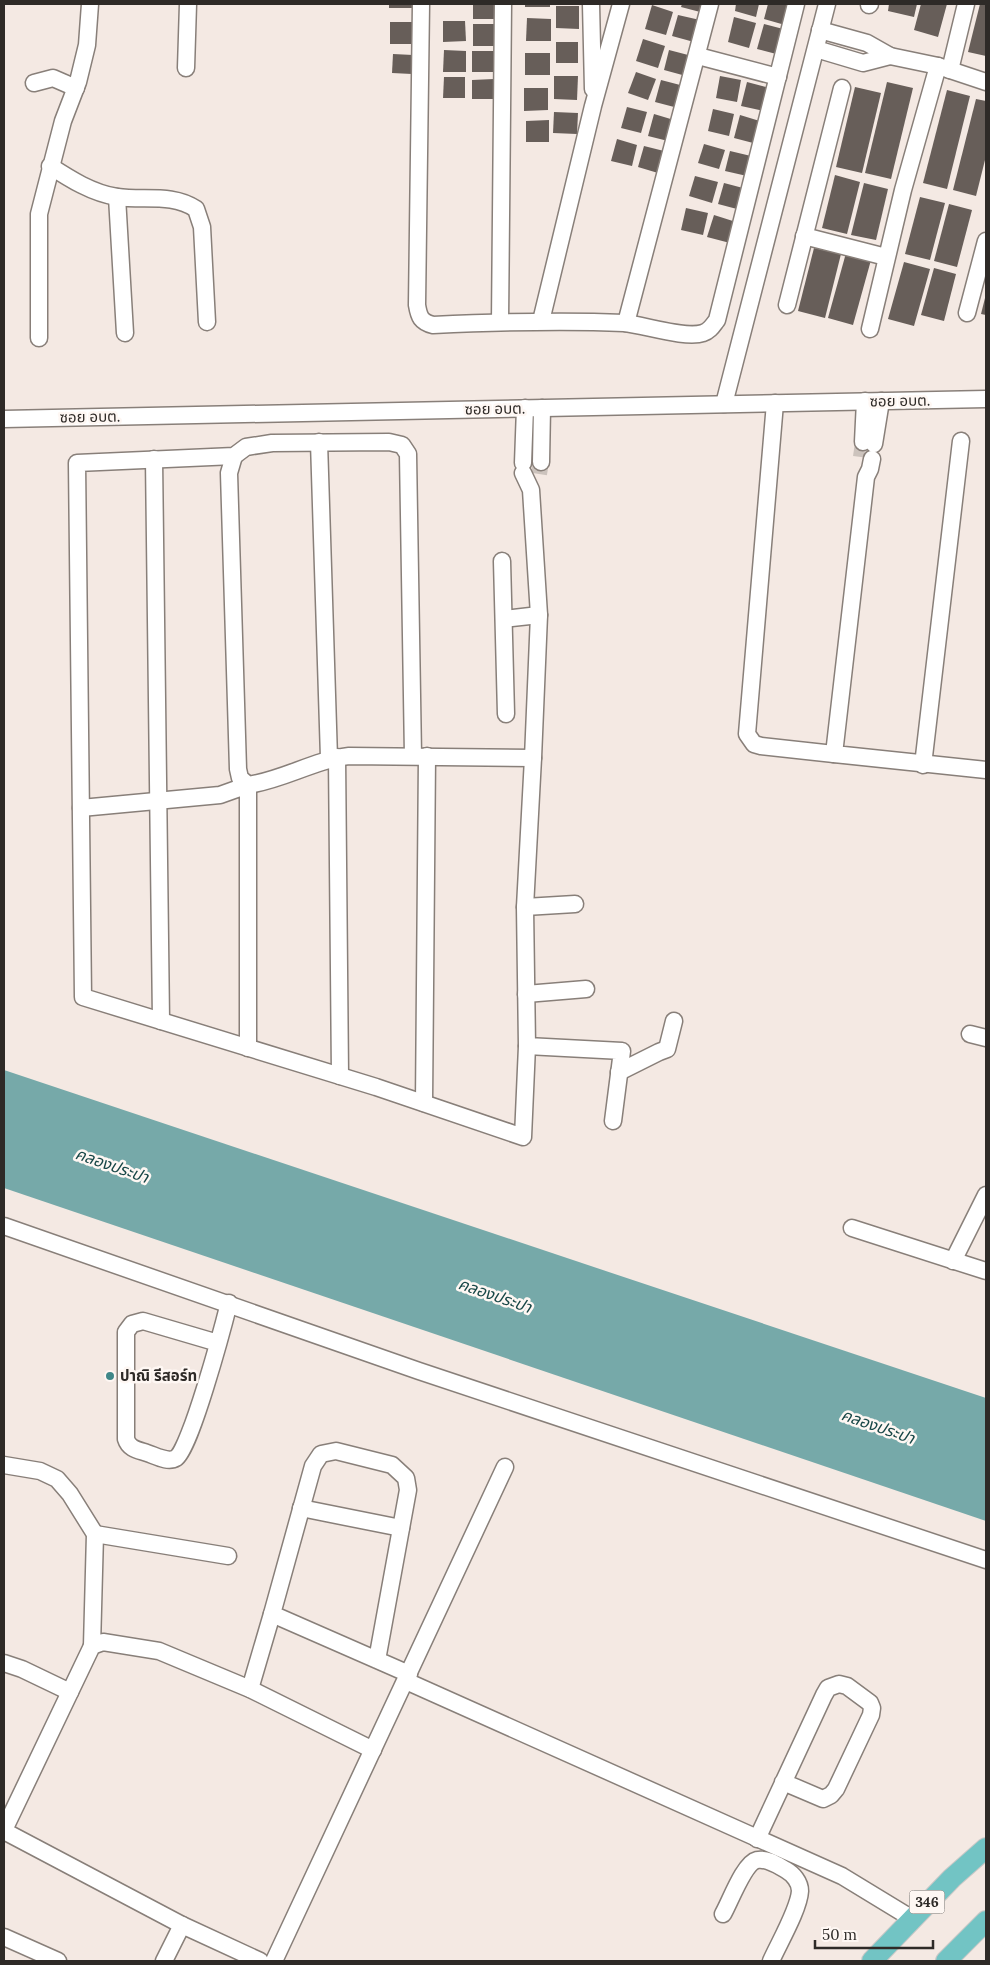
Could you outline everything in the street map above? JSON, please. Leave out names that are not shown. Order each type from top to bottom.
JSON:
[{"type":"main road","name":"346","points":[[872,1961],[952,1878],[986,1848]]},
{"type":"main road","points":[[946,1961],[986,1921]]},
{"type":"street","points":[[39,338],[39,214],[50,166],[76,88],[87,45],[90,4]]},
{"type":"street","points":[[186,68],[188,4]]},
{"type":"street","points":[[421,4],[419,315],[424,322],[433,325],[542,321],[626,323],[690,334],[704,333],[712,328],[717,320],[796,4]]},
{"type":"street","points":[[500,322],[503,4]]},
{"type":"street","points":[[591,4],[593,106]]},
{"type":"street","points":[[542,321],[593,106],[621,4]]},
{"type":"street","points":[[626,323],[698,56],[710,4]]},
{"type":"street","points":[[724,404],[827,4]]},
{"type":"street","points":[[870,329],[886,257],[944,68],[966,4]]},
{"type":"street","points":[[820,30],[867,43],[890,56],[944,68],[986,82]]},
{"type":"street","points":[[816,49],[863,63],[890,56]]},
{"type":"street","points":[[698,56],[778,77]]},
{"type":"street","points":[[34,83],[53,78],[76,88]]},
{"type":"street","points":[[786,306],[842,88]]},
{"type":"street","points":[[50,166],[84,187],[117,197],[173,199],[186,202],[196,208],[202,227],[207,322]]},
{"type":"street","points":[[117,197],[125,333]]},
{"type":"street","points":[[804,236],[886,257]]},
{"type":"street","points":[[967,313],[986,241]]},
{"type":"street","points":[[717,320],[744,326]]},
{"type":"street","name":"ซอย อบต.","points":[[4,419],[986,399]]},
{"type":"street","points":[[834,754],[866,477],[870,469],[868,450],[873,401]]},
{"type":"street","points":[[775,403],[747,734],[754,744],[761,746],[923,765],[986,770]]},
{"type":"street","points":[[525,408],[532,468]]},
{"type":"street","points":[[424,1103],[420,756],[408,454],[402,445],[389,442],[272,443],[246,447],[234,456],[76,463],[83,997],[340,1076],[523,1137],[527,1046],[524,907],[539,615],[531,490],[532,468],[542,408]]},
{"type":"street","points":[[923,765],[961,441]]},
{"type":"street","points":[[320,442],[333,758],[340,1076]]},
{"type":"street","points":[[234,456],[229,473],[238,769],[240,778],[248,785],[248,1048]]},
{"type":"street","points":[[154,459],[161,1021]]},
{"type":"street","points":[[502,561],[506,714]]},
{"type":"street","points":[[504,619],[539,615]]},
{"type":"street","points":[[81,808],[220,795],[248,785],[280,778],[333,758],[420,756],[533,758]]},
{"type":"street","points":[[524,907],[575,904]]},
{"type":"street","points":[[526,994],[586,990]]},
{"type":"street","points":[[619,1072],[667,1049],[674,1021]]},
{"type":"street","points":[[970,1034],[986,1038]]},
{"type":"street","points":[[527,1046],[622,1051],[612,1121]]},
{"type":"street","points":[[953,1261],[986,1195]]},
{"type":"street","points":[[4,1226],[229,1303],[419,1371],[986,1560]]},
{"type":"street","points":[[852,1228],[986,1271]]},
{"type":"street","points":[[218,1343],[143,1322],[132,1324],[126,1332],[126,1440],[133,1449],[168,1460],[175,1459],[183,1452],[218,1343],[229,1303]]},
{"type":"street","points":[[250,1689],[313,1466],[321,1454],[336,1451],[392,1465],[406,1478],[408,1490],[377,1660]]},
{"type":"street","points":[[4,1465],[40,1470],[57,1479],[70,1494],[94,1534],[92,1646],[4,1830],[182,1925],[260,1961]]},
{"type":"street","points":[[274,1961],[505,1468]]},
{"type":"street","points":[[301,1508],[401,1528]]},
{"type":"street","points":[[94,1534],[228,1556]]},
{"type":"street","points":[[272,1614],[377,1660],[407,1677],[757,1839],[842,1876],[912,1918]]},
{"type":"street","points":[[92,1646],[102,1642],[159,1651],[250,1689],[373,1750]]},
{"type":"street","points":[[4,1663],[22,1669],[70,1692]]},
{"type":"street","points":[[757,1839],[783,1782],[828,1688],[840,1684],[847,1686],[870,1703],[872,1708],[871,1715],[836,1789],[831,1795],[823,1799],[783,1782]]},
{"type":"street","points":[[723,1914],[749,1865],[757,1860],[768,1860],[788,1871],[796,1878],[800,1889],[798,1901],[770,1961]]},
{"type":"street","points":[[164,1961],[182,1925]]},
{"type":"street","points":[[4,1937],[58,1961]]},
{"type":"water","name":"คลองประปา","points":[[4,1070],[986,1398],[986,1521],[4,1188]]},
{"type":"building","points":[[389,4],[412,4],[412,8],[389,8]]},
{"type":"building","points":[[473,4],[495,4],[494,19],[473,19]]},
{"type":"building","points":[[525,4],[550,4],[550,7],[525,7]]},
{"type":"building","points":[[682,4],[706,4],[704,13],[681,7]]},
{"type":"building","points":[[736,4],[759,4],[756,17],[735,11]]},
{"type":"building","points":[[768,4],[791,4],[785,25],[764,19]]},
{"type":"building","points":[[889,4],[917,4],[914,17],[888,11]]},
{"type":"building","points":[[921,4],[947,4],[938,37],[914,30]]},
{"type":"building","points":[[980,4],[986,4],[986,56],[968,52]]},
{"type":"building","points":[[652,5],[673,12],[666,35],[645,29]]},
{"type":"building","points":[[556,6],[579,6],[579,29],[556,28]]},
{"type":"building","points":[[678,15],[700,20],[694,42],[672,36]]},
{"type":"building","points":[[734,17],[756,23],[749,48],[728,42]]},
{"type":"building","points":[[527,18],[551,19],[551,41],[526,41]]},
{"type":"building","points":[[443,21],[465,21],[466,41],[443,42]]},
{"type":"building","points":[[390,22],[413,22],[413,44],[390,44]]},
{"type":"building","points":[[473,24],[495,24],[495,46],[473,46]]},
{"type":"building","points":[[764,24],[787,30],[780,55],[757,49]]},
{"type":"building","points":[[643,39],[665,46],[658,68],[636,61]]},
{"type":"building","points":[[556,42],[578,42],[578,63],[556,63]]},
{"type":"building","points":[[444,50],[466,51],[466,72],[443,72]]},
{"type":"building","points":[[669,50],[692,56],[686,76],[664,70]]},
{"type":"building","points":[[472,51],[494,51],[494,72],[472,72]]},
{"type":"building","points":[[525,53],[550,53],[550,75],[525,75]]},
{"type":"building","points":[[393,54],[413,55],[412,74],[392,73]]},
{"type":"building","points":[[636,72],[656,79],[648,100],[628,93]]},
{"type":"building","points":[[554,76],[578,76],[577,100],[554,99]]},
{"type":"building","points":[[720,76],[741,80],[737,102],[716,98]]},
{"type":"building","points":[[444,77],[465,77],[465,98],[443,98]]},
{"type":"building","points":[[494,79],[494,99],[472,99],[472,80]]},
{"type":"building","points":[[661,80],[684,86],[678,108],[655,102]]},
{"type":"building","points":[[747,82],[770,88],[764,111],[741,106]]},
{"type":"building","points":[[887,82],[913,88],[891,179],[865,173]]},
{"type":"building","points":[[855,87],[881,93],[862,173],[836,167]]},
{"type":"building","points":[[524,88],[548,88],[548,110],[524,111]]},
{"type":"building","points":[[947,90],[970,96],[947,189],[923,183]]},
{"type":"building","points":[[976,99],[986,101],[986,156],[976,196],[953,190]]},
{"type":"building","points":[[627,107],[647,112],[641,133],[621,128]]},
{"type":"building","points":[[713,109],[734,114],[729,136],[708,131]]},
{"type":"building","points":[[554,112],[578,113],[577,134],[553,133]]},
{"type":"building","points":[[654,114],[674,120],[668,141],[648,136]]},
{"type":"building","points":[[740,115],[763,122],[757,144],[734,138]]},
{"type":"building","points":[[549,120],[549,142],[526,142],[526,121]]},
{"type":"building","points":[[617,139],[637,145],[632,166],[611,161]]},
{"type":"building","points":[[704,144],[725,150],[719,169],[698,163]]},
{"type":"building","points":[[644,146],[664,151],[658,173],[638,167]]},
{"type":"building","points":[[730,151],[751,156],[747,176],[725,171]]},
{"type":"building","points":[[835,175],[860,182],[847,234],[822,228]]},
{"type":"building","points":[[695,176],[718,182],[712,203],[689,196]]},
{"type":"building","points":[[724,183],[743,188],[737,209],[718,204]]},
{"type":"building","points":[[864,183],[888,189],[876,240],[851,235]]},
{"type":"building","points":[[920,197],[945,203],[930,260],[905,254]]},
{"type":"building","points":[[949,204],[972,210],[957,267],[934,261]]},
{"type":"building","points":[[686,208],[708,213],[703,235],[681,230]]},
{"type":"building","points":[[714,215],[736,222],[730,243],[707,237]]},
{"type":"building","points":[[814,248],[841,254],[825,318],[798,311]]},
{"type":"building","points":[[846,253],[871,260],[853,325],[828,318]]},
{"type":"building","points":[[904,262],[930,269],[914,326],[888,319]]},
{"type":"building","points":[[934,268],[956,274],[944,321],[921,315]]},
{"type":"building","points":[[986,294],[986,315],[981,314]]},
{"type":"tunnel","points":[[861,457],[863,442]]},
{"type":"tunnel","points":[[539,474],[541,462]]},
{"type":"place","name":"ปาณิ รีสอร์ท","points":[[110,1376]]}]
